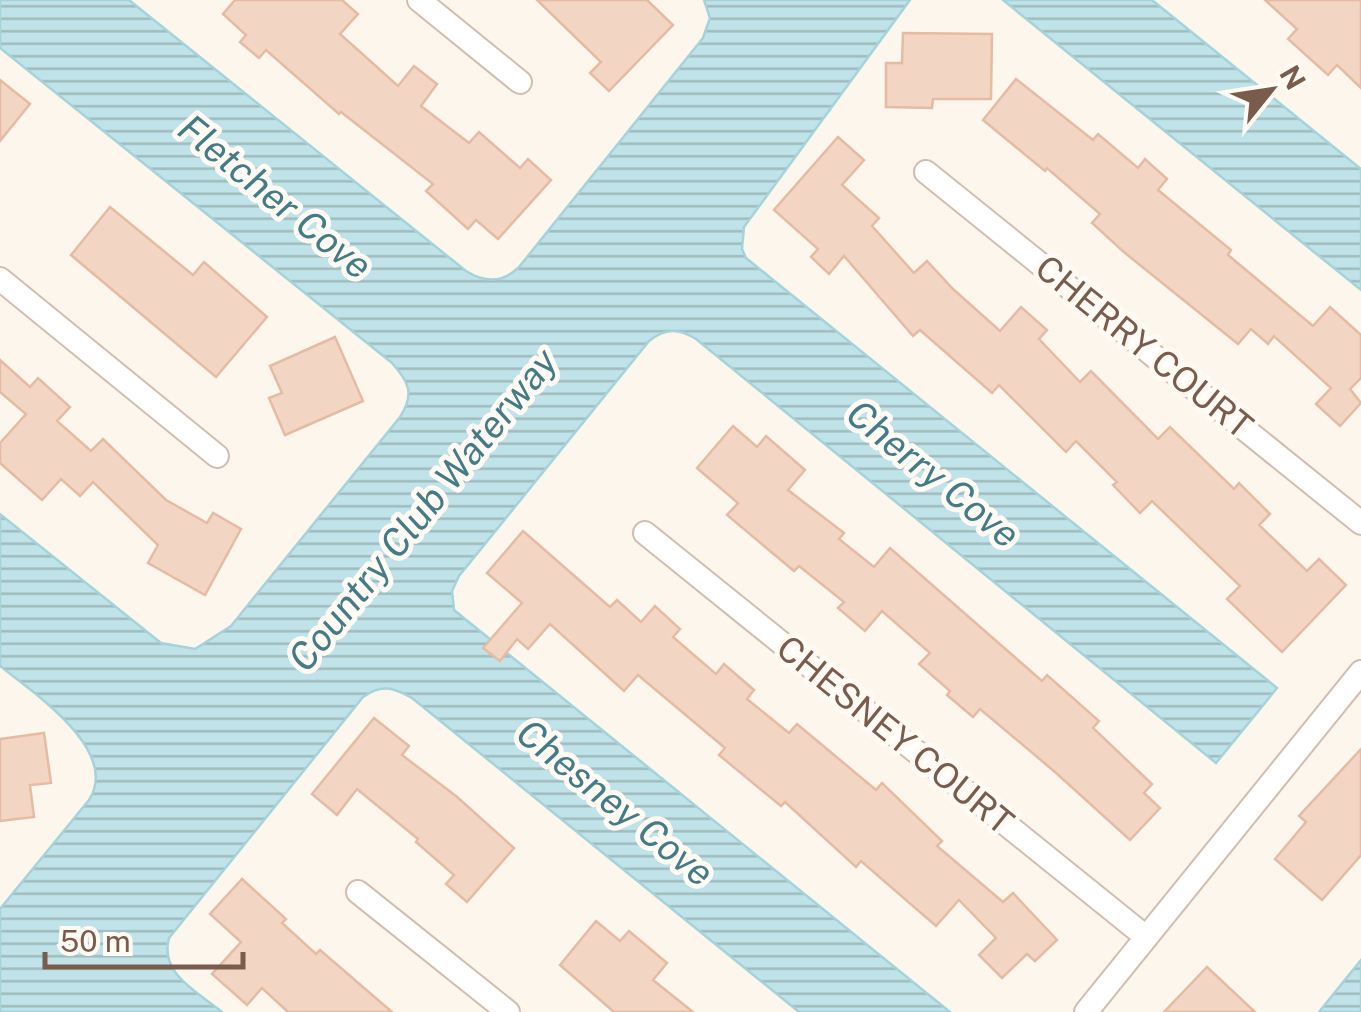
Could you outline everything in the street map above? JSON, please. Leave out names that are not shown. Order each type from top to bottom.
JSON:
[{"type":"street","points":[[419,0],[520,82]]},
{"type":"street","name":"CHERRY COURT","points":[[926,172],[1361,523]]},
{"type":"street","points":[[0,278],[217,456]]},
{"type":"street","name":"CHESNEY COURT","points":[[645,533],[1146,938]]},
{"type":"street","points":[[1086,1012],[1361,672]]},
{"type":"street","points":[[358,892],[508,1012]]},
{"type":"water","points":[[0,0],[129,0],[466,271],[494,280],[519,267],[703,38],[710,18],[704,0],[910,0],[744,227],[742,249],[746,258],[1277,688],[1216,763],[696,339],[678,331],[666,332],[649,341],[459,576],[452,591],[454,610],[950,1012],[799,1012],[412,698],[387,689],[363,697],[169,938],[167,951],[175,972],[222,1012],[0,1012],[0,909],[89,800],[96,781],[93,762],[68,724],[0,666],[0,514],[161,643],[195,649],[231,626],[400,417],[409,395],[403,376],[392,363],[0,48]]},
{"type":"water","points":[[1003,0],[1152,0],[1361,169],[1361,290]]},
{"type":"water","points":[[1361,960],[1361,1012],[1319,1012]]},
{"type":"building","points":[[235,0],[342,0],[358,14],[340,34],[398,86],[414,66],[437,84],[421,106],[469,143],[479,132],[520,168],[528,159],[551,180],[498,239],[476,220],[468,229],[426,191],[433,184],[339,114],[266,50],[259,58],[240,42],[246,35],[223,14]]},
{"type":"building","points":[[537,0],[647,0],[673,25],[609,91],[590,73],[601,62]]},
{"type":"building","points":[[1265,0],[1361,0],[1361,88],[1337,65],[1328,75],[1288,39],[1297,29]]},
{"type":"building","points":[[903,33],[992,34],[991,99],[933,99],[932,108],[886,107],[886,63],[902,63]]},
{"type":"building","points":[[1016,79],[1093,140],[1098,134],[1138,168],[1145,159],[1167,179],[1158,190],[1231,250],[1228,255],[1313,326],[1330,307],[1361,335],[1361,378],[1350,389],[1361,403],[1340,426],[1316,404],[1331,388],[1274,336],[1268,344],[1251,329],[1238,344],[1092,223],[1100,214],[983,120]]},
{"type":"building","points":[[0,80],[30,104],[0,141]]},
{"type":"building","points":[[838,137],[864,160],[842,185],[879,218],[872,226],[914,273],[927,261],[1000,331],[1021,307],[1047,330],[1039,339],[1080,382],[1091,371],[1158,439],[1170,427],[1234,489],[1239,483],[1270,514],[1259,525],[1307,571],[1319,559],[1346,585],[1282,652],[1227,599],[1240,586],[1152,501],[1140,513],[1113,485],[1117,482],[1076,441],[1066,452],[999,385],[992,393],[920,330],[913,336],[844,256],[829,274],[811,257],[818,249],[774,210]]},
{"type":"building","points":[[110,207],[193,275],[204,262],[267,317],[216,377],[71,255]]},
{"type":"building","points":[[335,337],[363,401],[285,435],[269,398],[282,393],[270,366]]},
{"type":"building","points":[[0,360],[30,387],[38,378],[70,407],[57,421],[91,451],[103,439],[166,500],[207,523],[213,513],[241,529],[205,595],[148,563],[158,545],[93,482],[80,496],[61,479],[42,500],[0,463],[0,443],[26,414],[0,392]]},
{"type":"building","points":[[733,426],[757,447],[766,436],[805,470],[788,490],[844,533],[839,539],[874,567],[890,548],[1042,681],[1047,675],[1099,721],[1093,728],[1152,784],[1144,793],[1160,808],[1130,840],[980,709],[973,717],[947,695],[950,691],[919,664],[930,653],[882,611],[865,631],[838,608],[844,602],[799,566],[794,571],[727,515],[738,503],[697,468]]},
{"type":"building","points":[[523,531],[610,607],[617,600],[641,622],[655,606],[680,629],[673,637],[716,674],[724,664],[754,690],[747,699],[789,733],[797,724],[876,790],[882,783],[942,841],[937,846],[1003,902],[1013,893],[1057,940],[1035,961],[1027,954],[1002,978],[979,955],[996,938],[959,900],[936,926],[861,861],[856,867],[785,802],[781,806],[719,755],[725,748],[638,675],[624,691],[550,624],[528,649],[517,639],[500,661],[483,648],[522,603],[487,573]]},
{"type":"building","points":[[374,718],[409,746],[402,755],[514,848],[467,902],[446,884],[454,875],[416,842],[418,839],[357,789],[337,815],[312,794]]},
{"type":"building","points":[[44,733],[51,783],[30,785],[34,817],[0,821],[0,739]]},
{"type":"building","points":[[1361,749],[1361,855],[1322,900],[1275,859],[1306,822],[1299,816]]},
{"type":"building","points":[[242,879],[286,919],[282,923],[316,954],[320,950],[392,1012],[288,1012],[262,988],[247,1005],[212,974],[241,942],[210,914]]},
{"type":"building","points":[[596,921],[620,941],[629,931],[667,963],[653,980],[693,1012],[614,1012],[560,965]]},
{"type":"building","points":[[1207,967],[1255,1012],[1164,1012]]},
{"type":"water label","name":"Fletcher Cove","points":[[275,197]]},
{"type":"water label","name":"Cherry Cove","points":[[933,474]]},
{"type":"water label","name":"Country Club Waterway","points":[[423,510]]},
{"type":"water label","name":"Chesney Cove","points":[[615,803]]}]
